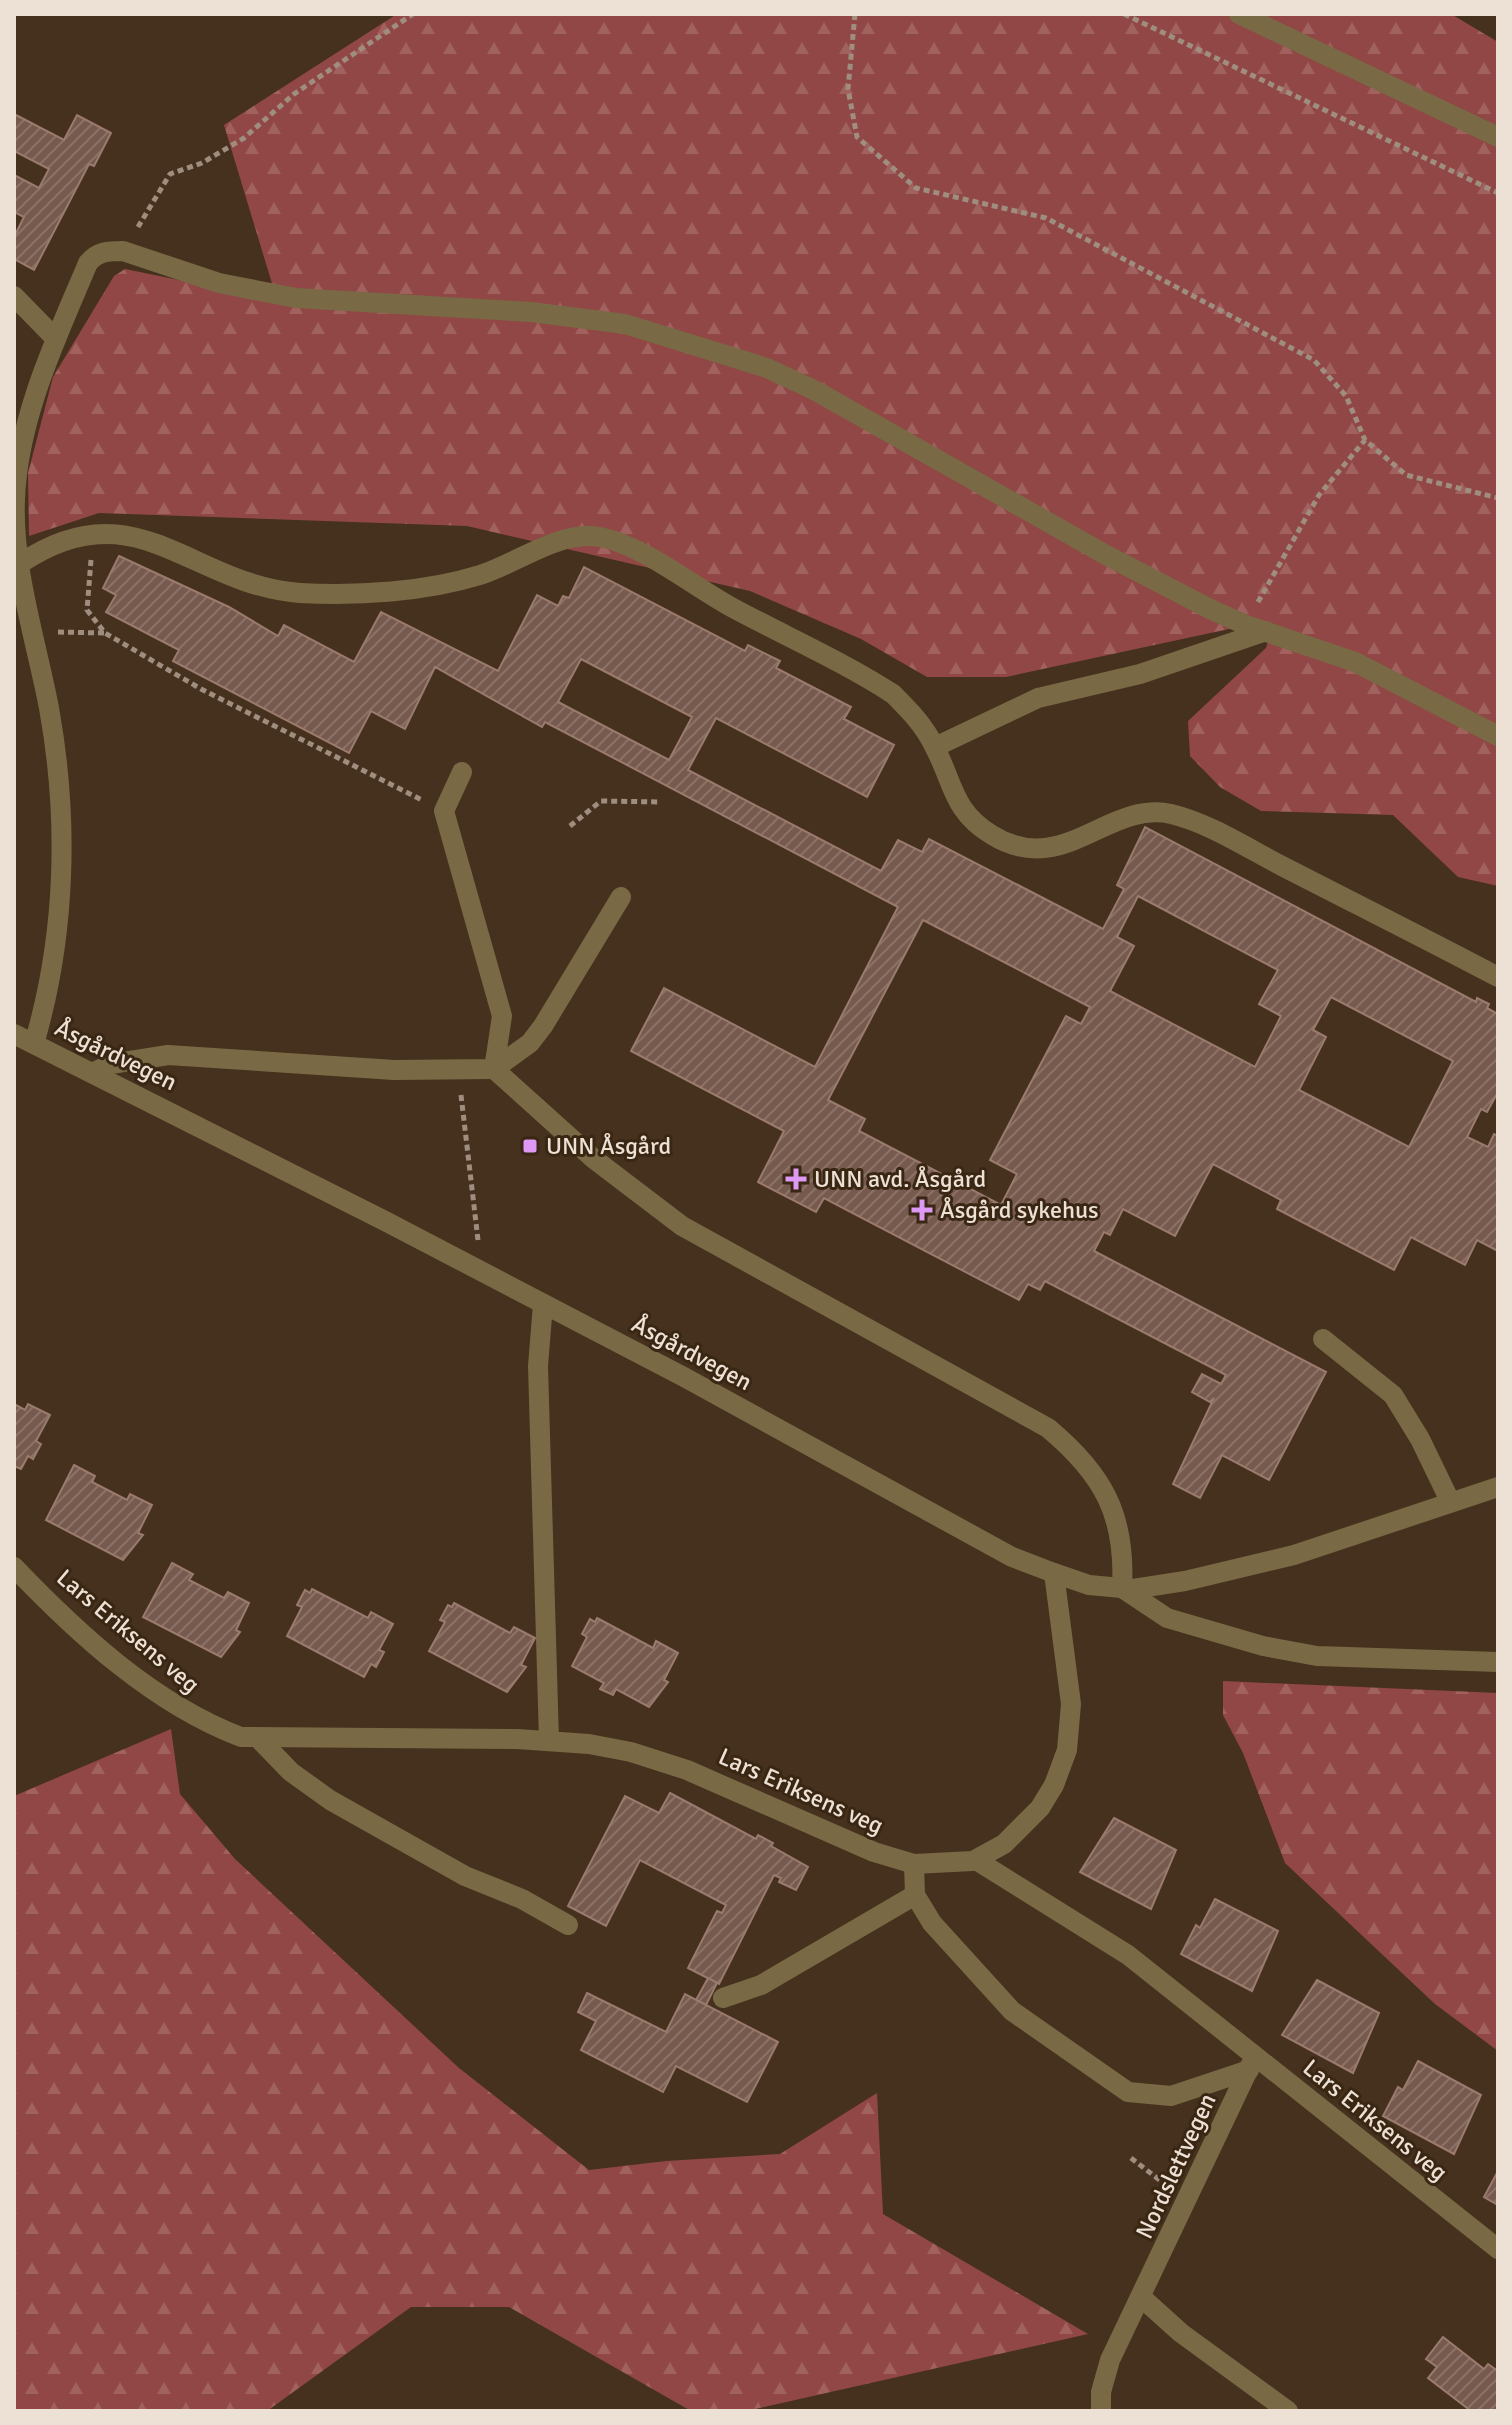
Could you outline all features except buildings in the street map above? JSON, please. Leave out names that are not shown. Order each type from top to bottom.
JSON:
[{"type":"street","points":[[1239,14],[1498,137]]},
{"type":"street","points":[[34,1044],[57,934],[61,815],[58,762],[21,563],[15,501],[17,469],[43,374],[94,255],[123,251],[259,293],[341,302],[576,316],[625,324],[767,368],[816,391],[1106,555],[1246,625],[1355,662],[1498,736]]},
{"type":"street","points":[[14,296],[56,339]]},
{"type":"street","points":[[21,563],[67,538],[97,531],[124,534],[263,587],[299,593],[380,591],[444,584],[481,574],[554,544],[577,537],[598,537],[627,547],[734,609],[860,673],[893,694],[918,719],[935,747],[956,803],[993,836],[1021,848],[1050,847],[1081,840],[1129,817],[1150,812],[1172,815],[1234,841],[1498,977]]},
{"type":"street","points":[[935,747],[1038,698],[1140,674],[1266,631]]},
{"type":"street","points":[[462,772],[444,811],[502,1016],[494,1069]]},
{"type":"street","points":[[94,1072],[111,1064],[168,1055],[394,1070],[494,1069],[530,1043],[543,1026],[621,897]]},
{"type":"street","name":"Åsgårdvegen","points":[[14,1034],[94,1072],[543,1304],[1012,1557],[1089,1585],[1122,1588]]},
{"type":"street","points":[[494,1069],[594,1159],[682,1226],[1048,1428],[1076,1451],[1110,1500],[1122,1543],[1122,1588]]},
{"type":"street","points":[[543,1304],[538,1366],[549,1740]]},
{"type":"street","points":[[1323,1339],[1393,1395],[1420,1439],[1450,1501]]},
{"type":"street","points":[[1122,1588],[1185,1581],[1294,1555],[1498,1487]]},
{"type":"street","name":"Lars Eriksens veg","points":[[14,1567],[106,1651],[183,1711],[241,1737],[549,1740],[631,1752],[687,1770],[874,1852],[914,1864],[953,1864],[976,1860],[1041,1903],[1109,1941],[1251,2063],[1498,2249]]},
{"type":"street","points":[[976,1860],[1004,1844],[1040,1808],[1054,1785],[1067,1750],[1071,1704],[1054,1573]]},
{"type":"street","points":[[1122,1588],[1167,1618],[1263,1646],[1317,1656],[1498,1662]]},
{"type":"street","points":[[259,1739],[291,1772],[330,1800],[465,1876],[522,1899],[568,1925]]},
{"type":"street","points":[[914,1864],[915,1895],[932,1923],[1012,2011],[1128,2092],[1171,2096],[1251,2063]]},
{"type":"street","points":[[723,1998],[761,1985],[915,1895]]},
{"type":"street","name":"Nordslettvegen","points":[[1101,2411],[1107,2370],[1251,2063]]},
{"type":"street","points":[[1141,2297],[1181,2333],[1288,2411]]},
{"type":"path","points":[[123,251],[170,174],[202,163],[244,138],[294,94],[413,14]]},
{"type":"path","points":[[855,14],[848,89],[857,137],[916,188],[1046,218],[1314,360],[1346,396],[1365,440],[1406,475],[1498,498]]},
{"type":"path","points":[[1124,14],[1498,193]]},
{"type":"path","points":[[1246,625],[1319,495],[1365,440]]},
{"type":"path","points":[[97,531],[87,579],[87,610],[105,633],[201,689],[444,811]]},
{"type":"path","points":[[34,637],[65,630],[105,633]]},
{"type":"path","points":[[570,826],[601,801],[660,802]]},
{"type":"path","points":[[458,1070],[482,1273]]},
{"type":"path","points":[[1131,2158],[1162,2181],[1184,2208]]},
{"type":"green space","points":[[397,14],[1451,14],[1498,42],[1498,886],[1458,877],[1393,815],[1261,811],[1220,787],[1190,756],[1188,721],[1266,648],[1271,631],[1243,626],[1006,677],[927,677],[861,639],[750,591],[467,526],[99,513],[29,536],[28,473],[53,377],[114,276],[125,269],[277,300],[224,125]]},
{"type":"green space","points":[[1223,1681],[1498,1693],[1498,2051],[1435,2004],[1285,1863],[1243,1753],[1223,1715]]},
{"type":"green space","points":[[171,1729],[180,1794],[235,1859],[459,2068],[589,2170],[666,2161],[780,2154],[877,2093],[883,2214],[1088,2334],[746,2411],[691,2411],[509,2307],[411,2307],[267,2411],[14,2411],[14,1796]]},
{"type":"place","name":"UNN Åsgård","points":[[530,1146]]},
{"type":"place","name":"UNN avd. Åsgård","points":[[796,1179]]},
{"type":"place","name":"Åsgård sykehus","points":[[922,1210]]}]
